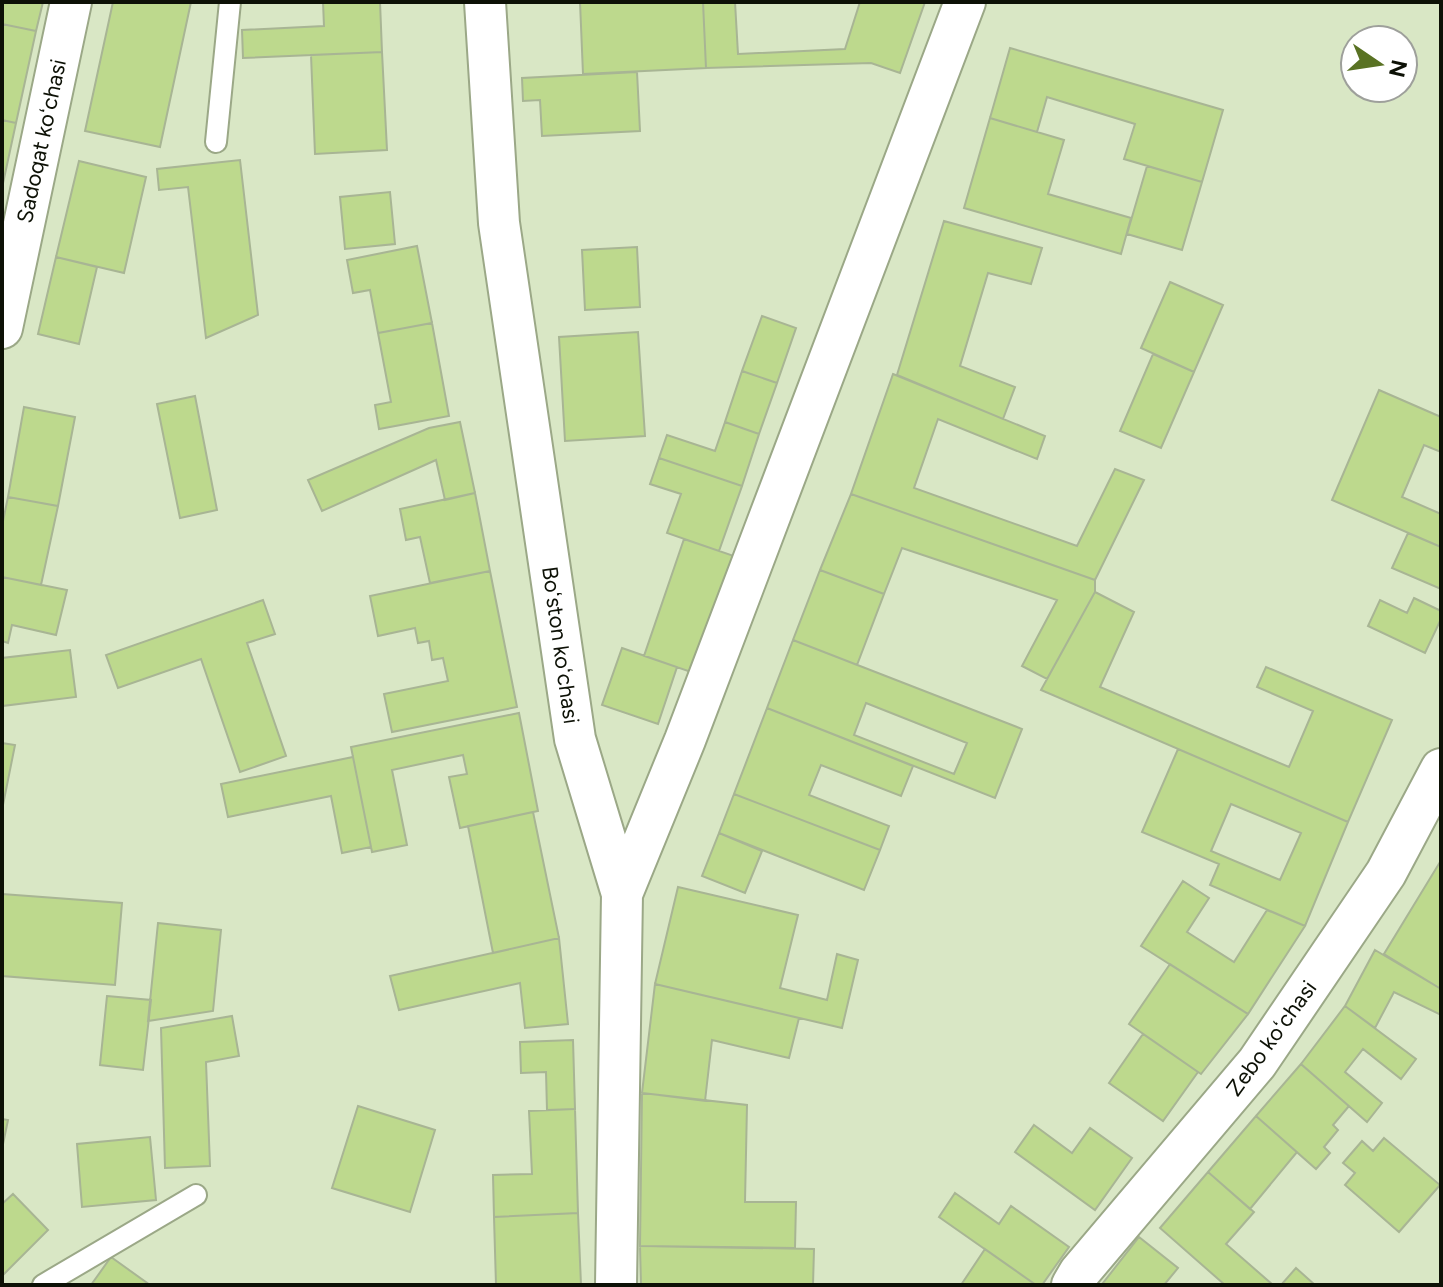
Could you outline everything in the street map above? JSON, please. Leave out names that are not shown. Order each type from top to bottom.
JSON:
[{"type":"street","name":"Sadoqat koʻchasi","points":[[2,328],[71,2]]},
{"type":"street","name":"Boʻston koʻchasi","points":[[485,2],[499,223],[575,739],[622,894],[616,1285]]},
{"type":"street","points":[[622,894],[685,740],[965,2]]},
{"type":"street","name":"Zebo koʻchasi","points":[[1072,1285],[1257,1063],[1386,873],[1441,769]]},
{"type":"lane","points":[[216,142],[230,2]]},
{"type":"lane","points":[[43,1285],[196,1195]]},
{"type":"building","points":[[2,2],[43,2],[36,31],[2,24]]},
{"type":"building","points":[[113,2],[191,2],[160,147],[85,131]]},
{"type":"building","points":[[323,2],[380,2],[382,52],[243,58],[242,30],[324,26]]},
{"type":"building","points":[[580,2],[703,2],[706,68],[583,74]]},
{"type":"building","points":[[703,2],[735,2],[738,54],[845,49],[860,2],[925,2],[900,73],[871,63],[706,68]]},
{"type":"building","points":[[2,24],[36,31],[16,123],[2,120]]},
{"type":"building","points":[[1010,48],[1223,110],[1202,182],[1124,159],[1135,124],[1047,97],[1037,132],[990,118]]},
{"type":"building","points":[[382,52],[387,150],[315,154],[311,55]]},
{"type":"building","points":[[637,72],[640,131],[542,136],[540,100],[523,101],[522,78]]},
{"type":"building","points":[[990,118],[1064,140],[1048,194],[1131,218],[1121,254],[964,208]]},
{"type":"building","points":[[2,120],[16,123],[2,188]]},
{"type":"building","points":[[240,160],[258,315],[206,338],[188,187],[159,190],[157,169]]},
{"type":"building","points":[[79,161],[146,177],[124,273],[56,257]]},
{"type":"building","points":[[1147,166],[1202,182],[1182,250],[1127,234]]},
{"type":"building","points":[[390,192],[395,244],[345,249],[340,197]]},
{"type":"building","points":[[944,221],[1042,248],[1031,284],[988,273],[960,366],[1015,387],[1003,419],[897,375]]},
{"type":"building","points":[[417,246],[432,323],[378,333],[370,290],[353,293],[347,260]]},
{"type":"building","points":[[637,247],[640,307],[585,310],[582,250]]},
{"type":"building","points":[[56,257],[97,267],[79,344],[38,334]]},
{"type":"building","points":[[1170,282],[1223,305],[1194,372],[1141,348]]},
{"type":"building","points":[[762,316],[796,328],[777,383],[742,371]]},
{"type":"building","points":[[432,323],[449,416],[379,429],[375,405],[391,402],[378,333]]},
{"type":"building","points":[[638,332],[645,436],[565,441],[559,337]]},
{"type":"building","points":[[1153,354],[1194,372],[1161,448],[1120,431]]},
{"type":"building","points":[[742,371],[777,383],[759,434],[725,422]]},
{"type":"building","points":[[893,374],[1045,436],[1037,459],[938,419],[914,488],[1077,546],[1115,469],[1144,480],[1095,580],[851,494]]},
{"type":"building","points":[[1379,390],[1441,417],[1441,452],[1424,445],[1402,497],[1441,514],[1441,547],[1332,500]]},
{"type":"building","points":[[195,396],[217,510],[180,518],[157,404]]},
{"type":"building","points":[[24,407],[75,417],[58,506],[8,497]]},
{"type":"building","points":[[460,422],[475,493],[445,500],[436,460],[322,511],[308,480],[429,428]]},
{"type":"building","points":[[725,422],[759,434],[742,486],[659,458],[667,435],[715,451]]},
{"type":"building","points":[[659,458],[742,486],[719,551],[667,533],[681,494],[650,484]]},
{"type":"building","points":[[475,493],[490,571],[430,583],[420,537],[406,540],[400,509]]},
{"type":"building","points":[[851,494],[1095,580],[1095,592],[1047,679],[1022,666],[1057,600],[902,548],[884,594],[820,570]]},
{"type":"building","points":[[8,497],[58,506],[41,585],[2,577],[2,526]]},
{"type":"building","points":[[1408,533],[1441,547],[1441,589],[1392,568]]},
{"type":"building","points":[[684,539],[734,556],[694,673],[644,656]]},
{"type":"building","points":[[820,570],[884,594],[857,665],[793,640]]},
{"type":"building","points":[[490,571],[517,707],[392,732],[384,694],[448,681],[443,658],[432,660],[429,641],[418,643],[415,628],[378,636],[370,596]]},
{"type":"building","points":[[2,577],[67,590],[56,635],[12,625],[8,643],[2,641]]},
{"type":"building","points":[[1095,592],[1134,612],[1100,687],[1289,767],[1313,711],[1257,687],[1266,667],[1392,720],[1348,822],[1041,690]]},
{"type":"building","points":[[1414,598],[1441,611],[1441,619],[1425,653],[1368,626],[1380,600],[1407,613]]},
{"type":"building","points":[[263,600],[275,634],[247,643],[286,756],[240,772],[201,659],[118,688],[106,655]]},
{"type":"building","points":[[793,640],[1022,729],[995,798],[767,708]],"holes":[[[866,703],[967,743],[954,774],[854,735]]]},
{"type":"building","points":[[622,648],[677,667],[658,724],[602,705]]},
{"type":"building","points":[[70,650],[76,697],[2,706],[2,658]]},
{"type":"building","points":[[767,708],[913,766],[901,796],[821,765],[809,795],[889,826],[880,850],[734,794]]},
{"type":"building","points":[[519,713],[538,811],[460,828],[449,777],[467,774],[463,755],[392,770],[407,845],[372,852],[351,747]]},
{"type":"building","points":[[2,743],[15,745],[3,805],[2,804]]},
{"type":"building","points":[[1178,749],[1348,822],[1305,926],[1210,885],[1219,864],[1142,832]],"holes":[[[1231,804],[1301,833],[1280,880],[1211,851]]]},
{"type":"building","points":[[353,757],[371,847],[342,853],[331,796],[228,817],[221,784]]},
{"type":"building","points":[[734,794],[880,850],[864,890],[719,833]]},
{"type":"building","points":[[533,812],[559,938],[493,953],[468,826]]},
{"type":"building","points":[[719,833],[762,851],[745,893],[702,876]]},
{"type":"building","points":[[1441,863],[1441,989],[1384,954]]},
{"type":"building","points":[[1183,881],[1209,898],[1187,932],[1234,962],[1267,910],[1305,926],[1248,1014],[1141,946]]},
{"type":"building","points":[[678,887],[798,915],[780,988],[827,1000],[837,954],[858,960],[842,1028],[655,984]]},
{"type":"building","points":[[2,894],[122,903],[115,985],[2,976]]},
{"type":"building","points":[[158,923],[221,930],[213,1011],[148,1021]]},
{"type":"building","points":[[559,938],[568,1024],[525,1028],[520,983],[399,1010],[390,976]]},
{"type":"building","points":[[1375,950],[1441,989],[1441,1015],[1394,992],[1375,1028],[1345,1006]]},
{"type":"building","points":[[1170,964],[1248,1014],[1201,1074],[1129,1024]]},
{"type":"building","points":[[655,984],[799,1018],[789,1058],[712,1040],[705,1101],[642,1093]]},
{"type":"building","points":[[107,996],[151,1000],[143,1070],[100,1065]]},
{"type":"building","points":[[1345,1006],[1416,1059],[1401,1079],[1363,1049],[1345,1072],[1382,1103],[1367,1122],[1301,1064]]},
{"type":"building","points":[[232,1016],[239,1056],[206,1062],[210,1166],[165,1168],[161,1028]]},
{"type":"building","points":[[1143,1034],[1198,1072],[1163,1121],[1109,1083]]},
{"type":"building","points":[[573,1040],[575,1109],[547,1110],[546,1072],[521,1073],[520,1042]]},
{"type":"building","points":[[1301,1064],[1349,1106],[1333,1125],[1338,1130],[1324,1147],[1330,1153],[1316,1169],[1256,1116]]},
{"type":"building","points":[[642,1093],[747,1105],[745,1202],[796,1202],[795,1248],[640,1246]]},
{"type":"building","points":[[358,1106],[435,1130],[410,1212],[332,1188]]},
{"type":"building","points":[[575,1109],[578,1213],[494,1217],[493,1175],[532,1174],[529,1111]]},
{"type":"building","points":[[1256,1116],[1297,1152],[1250,1209],[1208,1172]]},
{"type":"building","points":[[2,1119],[8,1120],[2,1149]]},
{"type":"building","points":[[1034,1125],[1072,1153],[1090,1128],[1132,1158],[1095,1210],[1015,1152]]},
{"type":"building","points":[[150,1137],[156,1200],[82,1207],[77,1144]]},
{"type":"building","points":[[1384,1138],[1440,1185],[1399,1232],[1345,1185],[1355,1173],[1343,1163],[1362,1141],[1373,1151]]},
{"type":"building","points":[[1208,1172],[1254,1212],[1226,1244],[1273,1285],[1225,1285],[1160,1228]]},
{"type":"building","points":[[955,1193],[999,1224],[1011,1206],[1069,1247],[1042,1285],[1036,1285],[939,1217]]},
{"type":"building","points":[[13,1194],[48,1230],[2,1276],[2,1204]]},
{"type":"building","points":[[578,1213],[581,1285],[496,1285],[494,1217]]},
{"type":"building","points":[[1139,1237],[1178,1268],[1164,1285],[1103,1283]]},
{"type":"building","points":[[640,1246],[814,1249],[813,1285],[641,1285]]},
{"type":"building","points":[[985,1249],[1036,1285],[961,1285]]},
{"type":"building","points":[[111,1257],[150,1285],[91,1285]]},
{"type":"building","points":[[1296,1268],[1315,1285],[1281,1285]]}]
